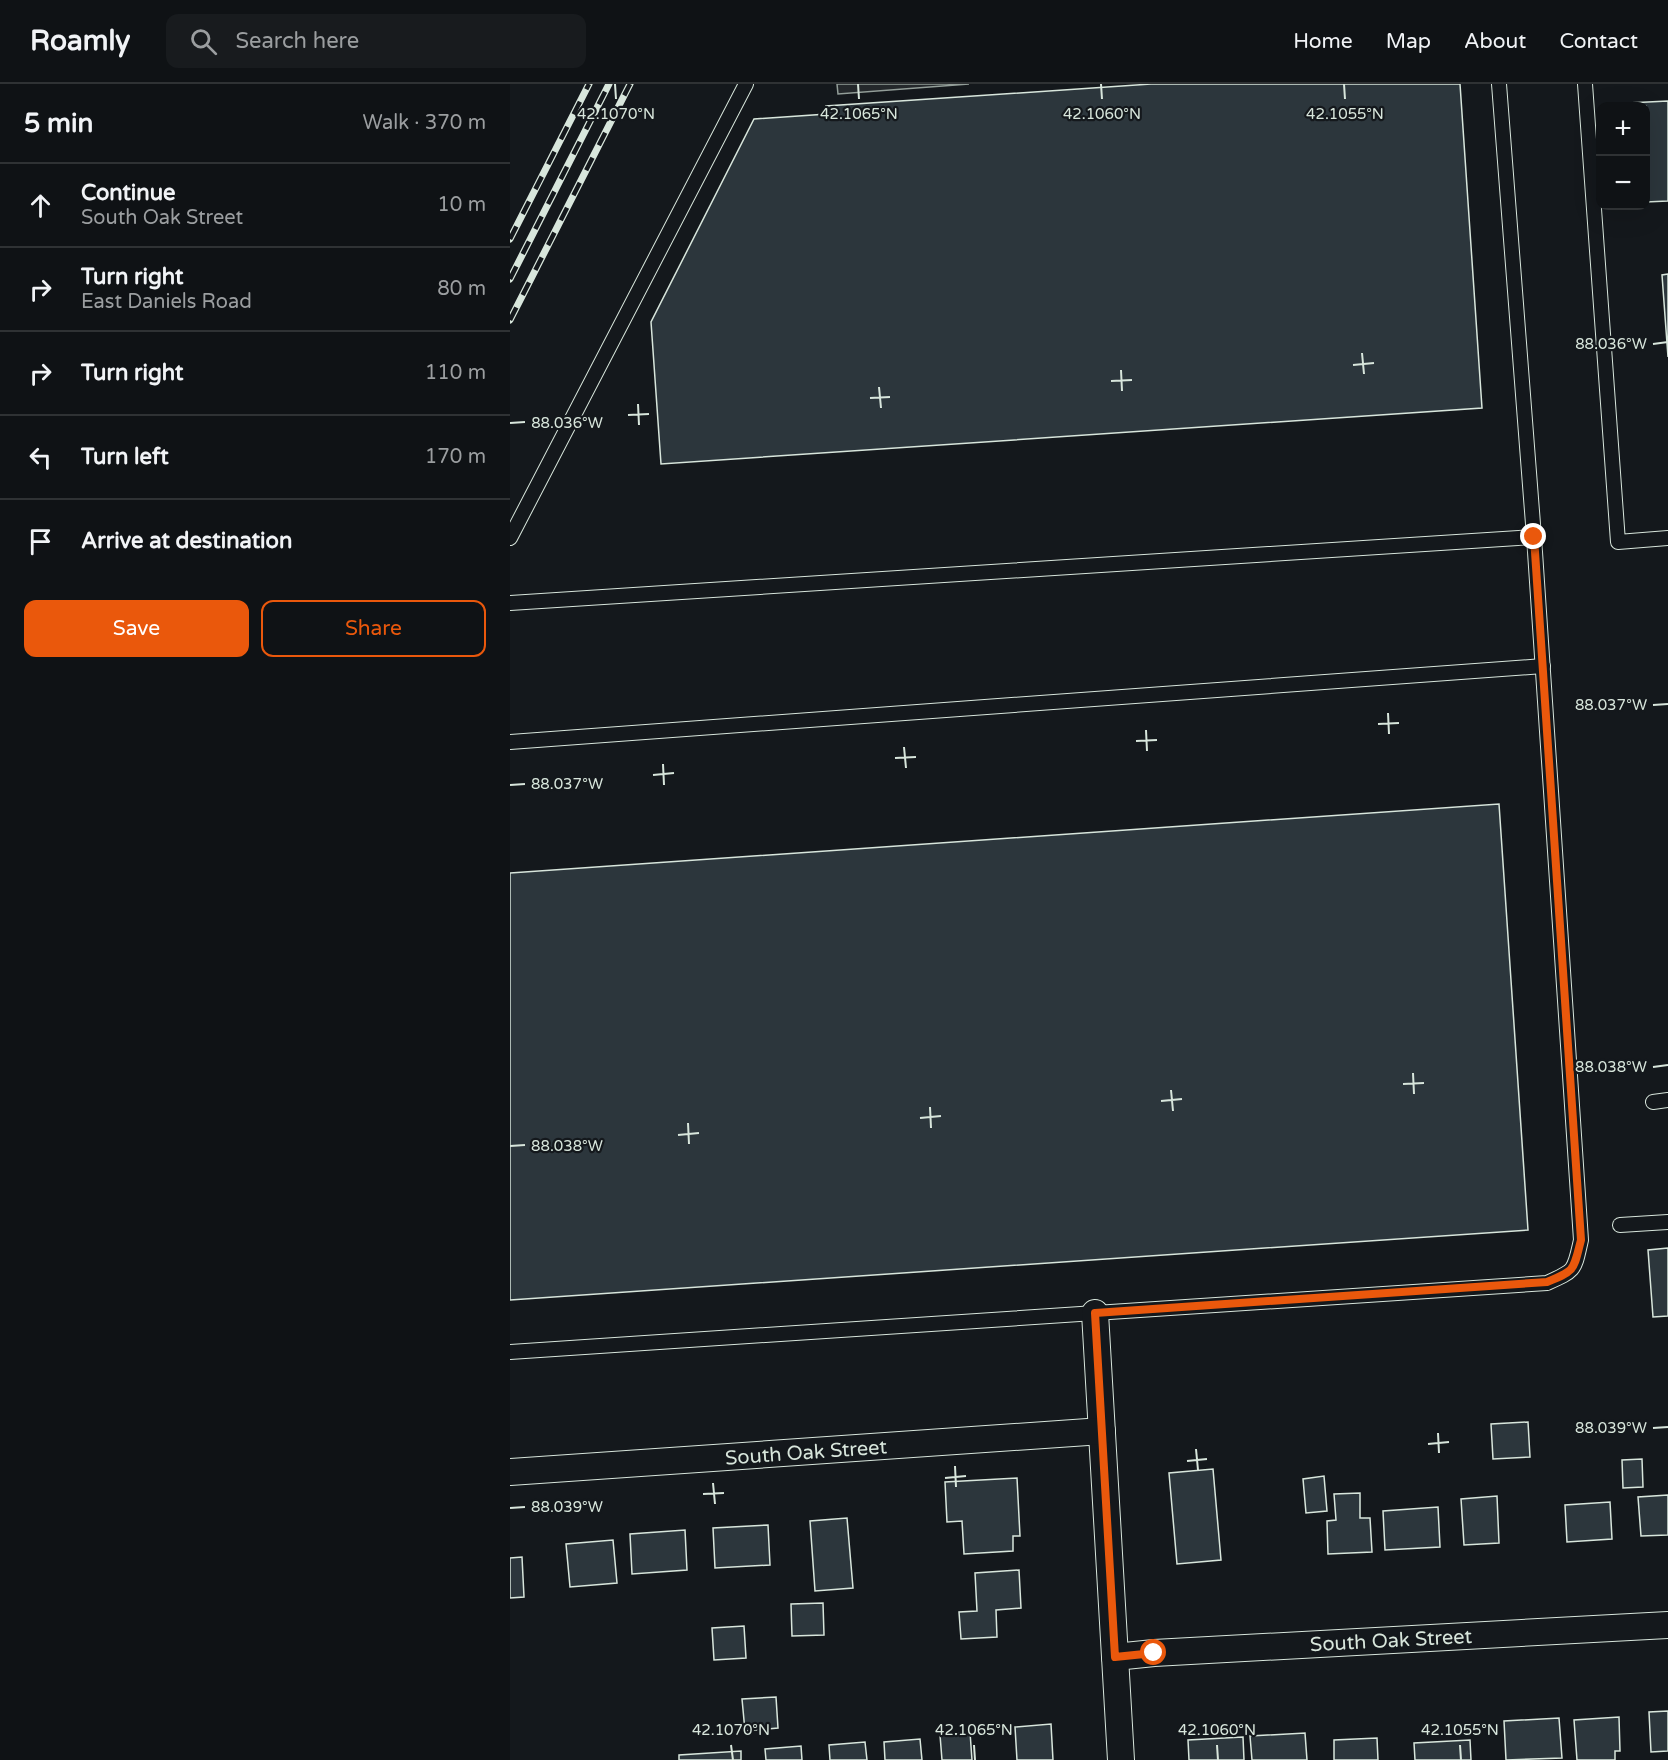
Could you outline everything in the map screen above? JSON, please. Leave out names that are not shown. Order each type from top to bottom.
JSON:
[{"type":"street","points":[[1095,1313],[1121,1760]]},
{"type":"street","name":"South Oak Street","points":[[510,1472],[1102,1431]]},
{"type":"street","name":"South Oak Street","points":[[1115,1657],[1668,1625]]},
{"type":"lane","points":[[510,538],[746,84]]},
{"type":"lane","points":[[510,1352],[1547,1282],[1569,1273],[1575,1263],[1581,1240],[1534,537],[1499,84]]},
{"type":"lane","points":[[1585,84],[1618,542],[1668,538]]},
{"type":"lane","points":[[510,603],[1534,537]]},
{"type":"lane","points":[[510,742],[1542,666]]},
{"type":"lane","points":[[1653,1102],[1668,1100]]},
{"type":"lane","points":[[1620,1225],[1668,1222]]},
{"type":"shaded area","points":[[837,84],[969,84],[838,94]]},
{"type":"building","points":[[1151,84],[1460,84],[1482,408],[661,464],[651,322],[754,119],[827,114],[826,106]]},
{"type":"building","points":[[1668,101],[1668,201],[1650,202],[1650,102],[1648,102]]},
{"type":"building","points":[[1668,274],[1668,357],[1662,275]]},
{"type":"building","points":[[1499,804],[1528,1230],[510,1300],[510,873]]},
{"type":"building","points":[[1668,1248],[1668,1316],[1653,1317],[1648,1250]]},
{"type":"building","points":[[1528,1422],[1530,1457],[1493,1459],[1491,1424]]},
{"type":"building","points":[[1642,1459],[1643,1487],[1623,1488],[1622,1460]]},
{"type":"building","points":[[1213,1469],[1221,1560],[1177,1564],[1169,1473]]},
{"type":"building","points":[[1324,1476],[1327,1511],[1306,1513],[1303,1479]]},
{"type":"building","points":[[1017,1478],[1020,1536],[1013,1536],[1013,1551],[964,1554],[962,1521],[947,1522],[945,1482]]},
{"type":"building","points":[[1360,1493],[1360,1518],[1370,1518],[1372,1552],[1328,1554],[1327,1521],[1336,1520],[1334,1494]]},
{"type":"building","points":[[1668,1495],[1668,1535],[1641,1536],[1638,1497]]},
{"type":"building","points":[[1497,1496],[1499,1543],[1464,1545],[1461,1499]]},
{"type":"building","points":[[1610,1502],[1612,1539],[1567,1542],[1565,1505]]},
{"type":"building","points":[[1438,1507],[1440,1547],[1385,1550],[1383,1511]]},
{"type":"building","points":[[847,1518],[853,1588],[815,1591],[810,1521]]},
{"type":"building","points":[[768,1525],[770,1565],[715,1568],[713,1528]]},
{"type":"building","points":[[685,1530],[687,1570],[632,1574],[630,1534]]},
{"type":"building","points":[[613,1540],[617,1583],[570,1587],[566,1544]]},
{"type":"building","points":[[522,1557],[524,1597],[510,1598],[510,1558]]},
{"type":"building","points":[[1019,1570],[1021,1608],[996,1610],[997,1637],[961,1639],[959,1612],[977,1611],[975,1573]]},
{"type":"building","points":[[823,1603],[824,1635],[792,1636],[791,1604]]},
{"type":"building","points":[[744,1626],[746,1658],[714,1660],[712,1628]]},
{"type":"building","points":[[776,1697],[778,1728],[745,1731],[742,1699]]},
{"type":"building","points":[[1668,1711],[1668,1751],[1651,1752],[1649,1712]]},
{"type":"building","points":[[1619,1717],[1620,1751],[1615,1751],[1615,1760],[1577,1760],[1574,1720]]},
{"type":"building","points":[[1559,1718],[1562,1758],[1506,1760],[1504,1721]]},
{"type":"building","points":[[1051,1724],[1053,1760],[1017,1760],[1015,1727]]},
{"type":"building","points":[[970,1732],[972,1760],[942,1760],[940,1735]]},
{"type":"building","points":[[1305,1733],[1307,1760],[1252,1760],[1250,1736]]},
{"type":"building","points":[[1243,1737],[1244,1760],[1189,1760],[1188,1740]]},
{"type":"building","points":[[1377,1738],[1378,1760],[1334,1760],[1334,1740]]},
{"type":"building","points":[[920,1739],[922,1760],[885,1760],[884,1742]]},
{"type":"building","points":[[1470,1740],[1471,1760],[1415,1760],[1414,1743]]},
{"type":"building","points":[[865,1742],[867,1760],[830,1760],[829,1745]]},
{"type":"building","points":[[801,1746],[802,1760],[766,1760],[765,1749]]},
{"type":"building","points":[[741,1751],[741,1760],[679,1760],[679,1755]]},
{"type":"railway","points":[[510,239],[589,84]]},
{"type":"railway","points":[[510,279],[609,84]]},
{"type":"railway","points":[[510,320],[630,84]]},
{"type":"route","points":[[1154,1653],[1115,1657],[1095,1313],[1547,1282],[1569,1273],[1575,1263],[1581,1240],[1534,537]]}]
